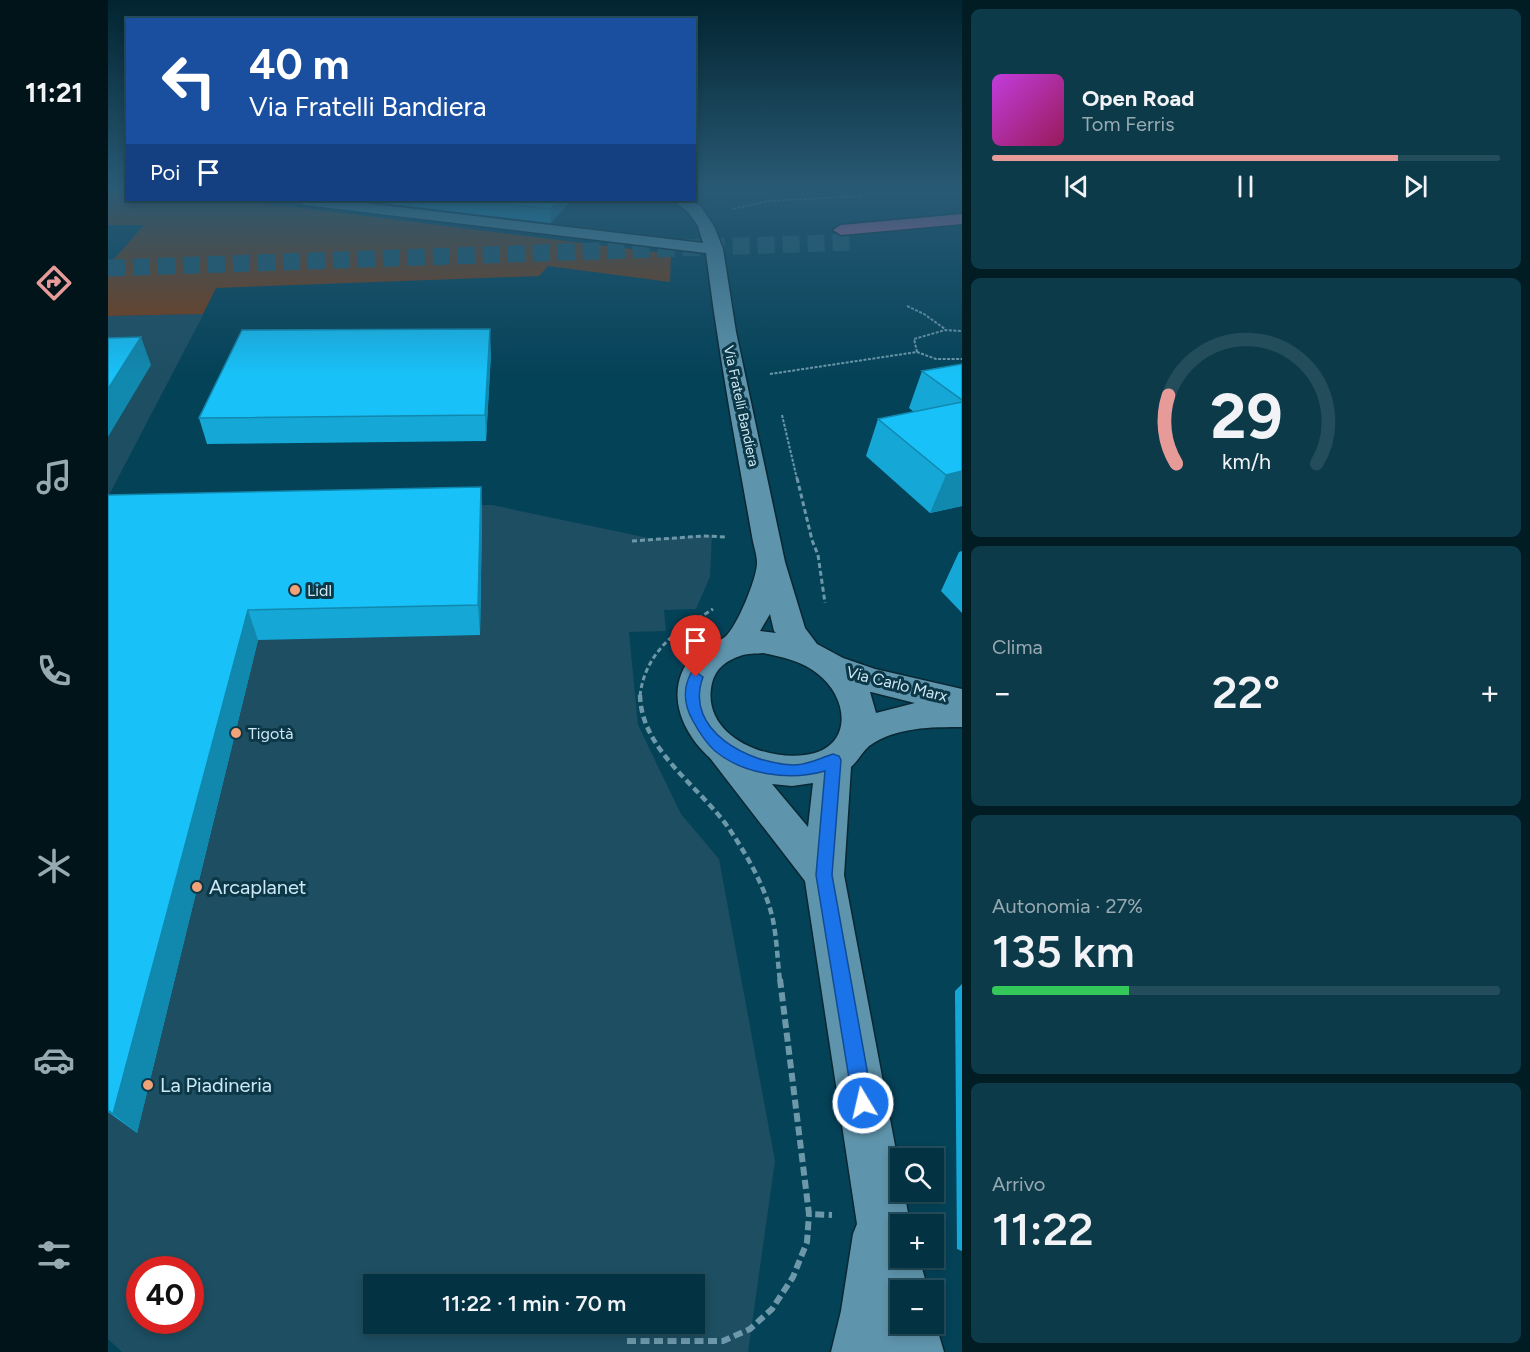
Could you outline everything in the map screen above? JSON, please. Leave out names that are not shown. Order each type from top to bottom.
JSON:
[{"type":"street","name":"Via Fratelli Bandiera","points":[[714,250],[726,332],[771,562],[790,631],[819,660],[850,685],[860,707],[861,718],[845,748],[824,875],[882,1217],[897,1280]]},
{"type":"street","name":"Via Fratelli Bandiera","points":[[735,645],[762,603],[771,562]]},
{"type":"street","name":"Via Fratelli Bandiera","points":[[819,660],[792,647],[763,642],[735,645],[714,655],[699,669],[692,688],[694,710],[707,731],[824,875]]},
{"type":"street","name":"Via Carlo Marx","points":[[819,660],[871,680],[962,702]]},
{"type":"street","name":"Via Carlo Marx","points":[[845,748],[890,721],[916,714],[962,714]]},
{"type":"street","name":"Via Fratelli Bandiera","points":[[719,746],[746,762],[777,770],[809,770],[845,748]]},
{"type":"street","name":"Via Fratelli Bandiera","points":[[860,1352],[869,1311],[882,1217]]},
{"type":"street","points":[[911,1334],[915,1352]]},
{"type":"path","points":[[907,306],[924,314],[945,330]]},
{"type":"path","points":[[917,352],[914,339],[945,330],[962,331]]},
{"type":"path","points":[[770,374],[917,352],[936,359],[962,359]]},
{"type":"path","points":[[632,541],[704,536],[735,538]]},
{"type":"path","points":[[812,540],[818,555],[827,612]]},
{"type":"path","points":[[627,1341],[723,1341],[750,1329],[772,1309],[793,1277],[807,1242],[809,1214],[769,906],[745,852],[714,808],[662,750],[644,722],[640,706],[640,690],[654,654],[668,639],[717,607]]},
{"type":"path","points":[[809,1214],[882,1217]]},
{"type":"shaded area","points":[[122,250],[640,250],[671,254],[670,282],[548,266],[539,276],[216,288],[203,314],[108,316],[108,266]]},
{"type":"shaded area","points":[[203,315],[108,497],[108,316]]},
{"type":"shaded area","points":[[108,505],[492,505],[653,539],[712,535],[710,577],[696,609],[664,610],[666,631],[629,632],[638,725],[681,814],[719,859],[775,1161],[748,1352],[122,1352],[108,1339]]},
{"type":"building","points":[[490,329],[485,415],[199,418],[242,330]]},
{"type":"building","points":[[141,337],[108,389],[108,338]]},
{"type":"building","points":[[962,364],[962,400],[922,371]]},
{"type":"building","points":[[962,402],[962,471],[946,475],[878,419]]},
{"type":"building","points":[[481,487],[478,605],[248,610],[113,1114],[108,1110],[108,495]]},
{"type":"tunnel","points":[[108,268],[623,250]]},
{"type":"place","name":"Lidl","points":[[295,590]]},
{"type":"place","name":"Tigotà","points":[[236,733]]},
{"type":"place","name":"Arcaplanet","points":[[197,887]]},
{"type":"place","name":"La Piadineria","points":[[148,1085]]},
{"type":"route","points":[[696,677],[692,688],[694,710],[719,746],[733,756],[760,766],[795,771],[809,770],[833,760],[824,875],[863,1103]]}]
